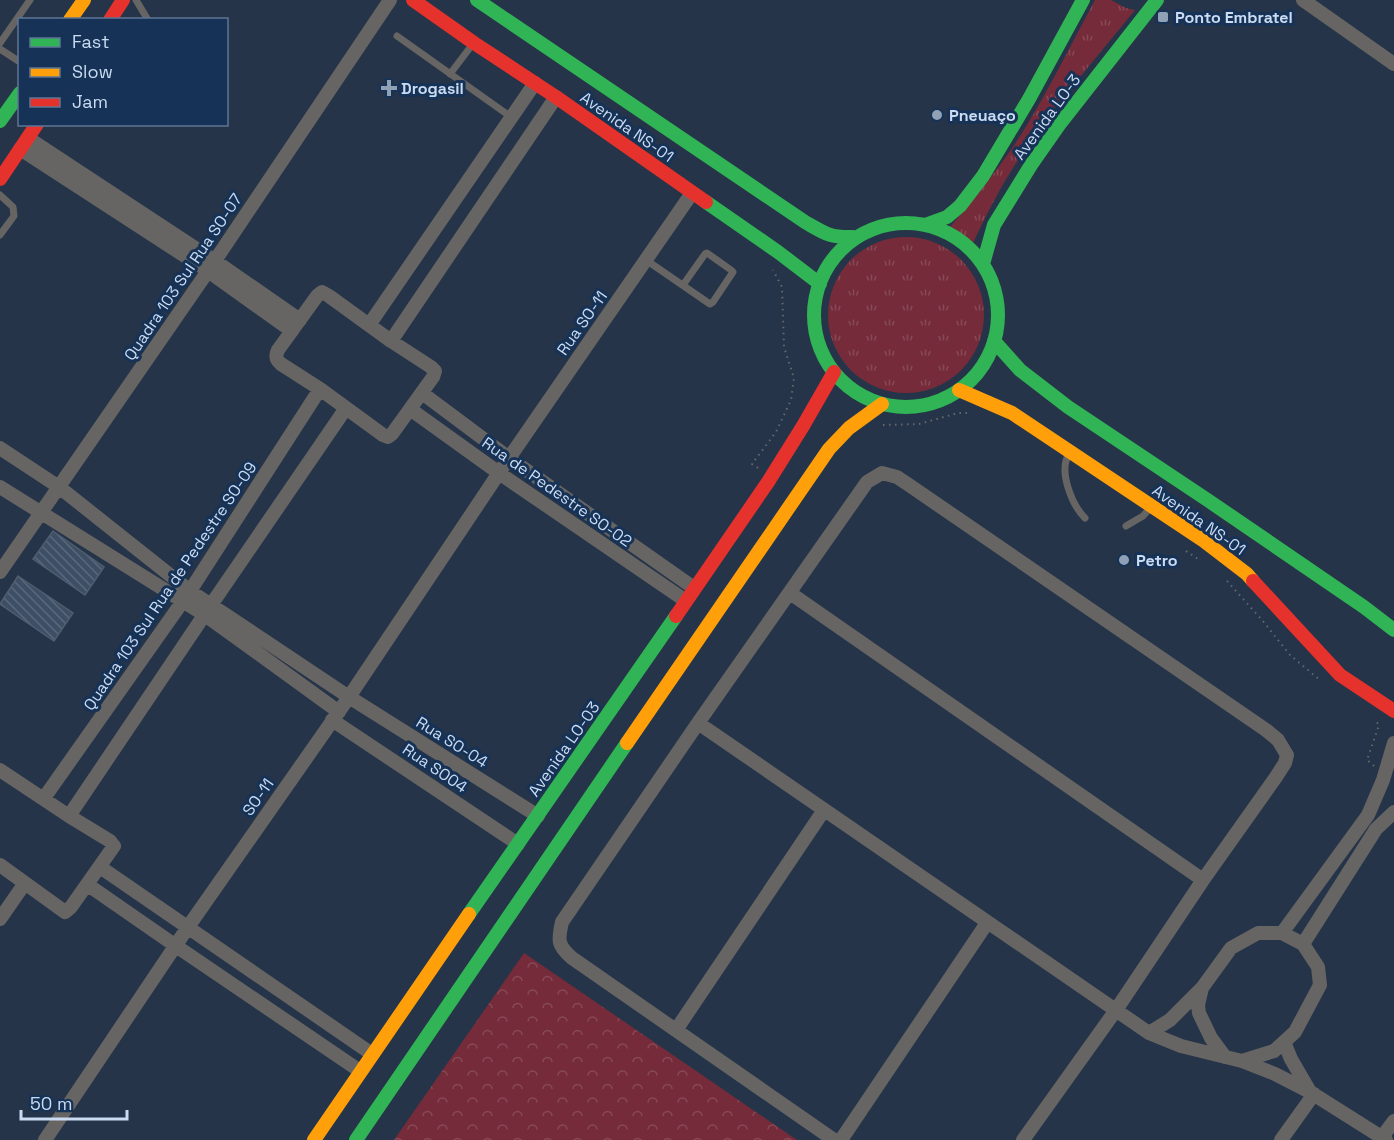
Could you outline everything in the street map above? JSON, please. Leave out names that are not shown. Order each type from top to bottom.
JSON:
[{"type":"street","points":[[71,18],[84,0]]},
{"type":"street","points":[[111,18],[123,0]]},
{"type":"street","name":"Quadra 103 Sul Rua SO-07","points":[[0,572],[211,266],[390,0]]},
{"type":"street","name":"Avenida NS-01","points":[[413,0],[556,97],[820,284]]},
{"type":"street","name":"Avenida LO-3","points":[[925,225],[947,216],[960,206],[982,176],[1029,99],[1083,0]]},
{"type":"street","points":[[1140,0],[1155,0]]},
{"type":"street","name":"Avenida LO-3","points":[[983,264],[994,225],[1031,165],[1155,0]]},
{"type":"street","points":[[1303,0],[1394,64]]},
{"type":"street","name":"Avenida NS-01","points":[[480,1],[817,229],[835,237],[853,237]]},
{"type":"street","points":[[369,325],[535,83]]},
{"type":"street","points":[[1,118],[18,96]]},
{"type":"street","points":[[391,341],[556,97]]},
{"type":"street","points":[[0,179],[36,126]]},
{"type":"street","points":[[24,144],[211,266],[296,326]]},
{"type":"street","name":"Rua SO-11","points":[[499,473],[692,193]]},
{"type":"street","points":[[895,223],[925,225],[948,233],[968,246],[983,264],[996,292],[998,321],[991,350],[976,376],[959,390],[925,406],[895,408],[866,400],[842,383],[824,360],[814,331],[814,301],[824,273],[853,237],[895,223]]},
{"type":"street","points":[[322,292],[391,341],[435,371],[422,393],[388,437],[321,389],[278,362],[276,357],[277,352],[322,292]]},
{"type":"street","name":"Avenida NS-01","points":[[994,341],[1020,370],[1068,407],[1248,527],[1394,630]]},
{"type":"street","name":"Avenida LO-03","points":[[314,1140],[771,478],[834,372]]},
{"type":"street","name":"Quadra 103 Sul Rua de Pedestre SO-09","points":[[44,798],[186,596],[321,389]]},
{"type":"street","name":"Avenida NS-01","points":[[959,390],[1012,413],[1204,541],[1247,574],[1340,675],[1394,711]]},
{"type":"street","name":"Rua de Pedestre SO-02","points":[[422,393],[509,458],[694,588]]},
{"type":"street","points":[[357,1140],[829,449],[849,428],[882,404]]},
{"type":"street","points":[[69,816],[346,408]]},
{"type":"street","name":"Rua de Pedestre SO-02","points":[[410,409],[686,601]]},
{"type":"street","points":[[0,448],[59,488],[186,596]]},
{"type":"street","name":"SO-11","points":[[45,1140],[188,927],[349,697],[499,473]]},
{"type":"street","points":[[834,1140],[572,958],[566,953],[558,939],[562,922],[867,482],[879,474],[886,473],[909,484],[1266,730],[1278,740],[1287,754],[1285,763],[1203,879],[1116,1010],[1023,1140]]},
{"type":"street","points":[[0,487],[41,514],[208,610]]},
{"type":"street","points":[[790,593],[1203,879]]},
{"type":"street","name":"Rua SO-04","points":[[208,610],[538,816]]},
{"type":"street","name":"Rua SO04","points":[[208,610],[335,716],[518,844]]},
{"type":"street","points":[[698,723],[1149,1033],[1181,1046],[1242,1061],[1275,1074],[1312,1093],[1384,1139],[1394,1121]]},
{"type":"street","points":[[1282,933],[1368,815],[1394,743]]},
{"type":"street","points":[[0,770],[114,846],[71,908],[65,912],[26,883],[1,868]]},
{"type":"street","points":[[676,1030],[824,810]]},
{"type":"street","points":[[1303,944],[1376,829],[1394,812]]},
{"type":"street","points":[[100,867],[372,1054]]},
{"type":"street","points":[[0,919],[26,883]]},
{"type":"street","points":[[88,885],[360,1071]]},
{"type":"street","points":[[841,1140],[987,923]]},
{"type":"street","points":[[1149,1033],[1170,1020],[1202,987],[1231,948],[1258,933],[1282,933],[1303,944],[1318,967],[1320,985],[1295,1032],[1274,1051],[1242,1061]]},
{"type":"street","points":[[1202,987],[1198,1005],[1199,1013],[1211,1038],[1225,1057]]},
{"type":"street","points":[[1284,1042],[1291,1059],[1312,1093]]},
{"type":"street","points":[[1281,1140],[1312,1093]]},
{"type":"lane","points":[[0,43],[30,0]]},
{"type":"lane","points":[[136,0],[147,18]]},
{"type":"lane","points":[[397,36],[511,117]]},
{"type":"lane","points":[[450,74],[474,43]]},
{"type":"lane","points":[[1,53],[18,61]]},
{"type":"lane","points":[[0,195],[13,207],[14,216],[0,235]]},
{"type":"lane","points":[[646,260],[710,304],[733,272],[709,254],[705,254],[683,285]]},
{"type":"lane","points":[[1071,452],[1064,466],[1066,481],[1074,504],[1085,518]]},
{"type":"lane","points":[[1126,526],[1143,516],[1151,506]]},
{"type":"path","points":[[771,478],[752,464],[776,432],[791,400],[794,378],[784,347],[782,287],[773,270]]},
{"type":"path","points":[[880,426],[919,424],[958,412],[973,414]]},
{"type":"path","points":[[1187,551],[1205,564]]},
{"type":"path","points":[[1223,577],[1263,620],[1290,655],[1328,685]]},
{"type":"path","points":[[1373,718],[1379,725],[1367,760],[1385,773]]},
{"type":"green space","points":[[1095,0],[1111,0],[1135,10],[1064,97],[1024,151],[973,243],[950,227],[984,186],[1026,127]]},
{"type":"green space","points":[[906,237],[921,238],[936,243],[961,260],[978,285],[983,300],[983,330],[978,345],[961,370],[936,387],[921,392],[906,393],[891,392],[876,387],[851,370],[834,345],[829,330],[828,315],[829,300],[834,285],[851,260],[876,243],[891,238]]},
{"type":"green space","points":[[524,953],[797,1140],[394,1140]]},
{"type":"building","points":[[53,531],[104,567],[85,595],[33,559]]},
{"type":"building","points":[[18,576],[73,613],[54,641],[0,604]]},
{"type":"traffic: fast","points":[[477,0],[805,222],[828,234],[853,237]]},
{"type":"traffic: fast","points":[[925,225],[947,217],[960,206],[983,176],[1029,99],[1083,0]]},
{"type":"traffic: fast","points":[[983,264],[994,225],[1031,165],[1059,125],[1157,0]]},
{"type":"traffic: fast","points":[[0,121],[18,96]]},
{"type":"traffic: fast","points":[[706,202],[820,284]]},
{"type":"traffic: fast","points":[[906,223],[941,230],[971,250],[991,280],[998,315],[991,350],[971,380],[941,400],[906,407],[871,400],[841,380],[821,350],[814,315],[821,280],[841,250],[871,230],[906,223]]},
{"type":"traffic: fast","points":[[994,341],[1020,370],[1068,407],[1364,607],[1394,630]]},
{"type":"traffic: fast","points":[[469,914],[676,616]]},
{"type":"traffic: fast","points":[[356,1140],[627,743]]},
{"type":"traffic: slow","points":[[71,18],[84,0]]},
{"type":"traffic: slow","points":[[959,390],[1012,413],[1204,541],[1253,581]]},
{"type":"traffic: slow","points":[[627,743],[829,449],[849,428],[882,404]]},
{"type":"traffic: slow","points":[[314,1140],[469,914]]},
{"type":"traffic: jam","points":[[111,18],[123,0]]},
{"type":"traffic: jam","points":[[413,0],[706,202]]},
{"type":"traffic: jam","points":[[0,179],[36,126]]},
{"type":"traffic: jam","points":[[676,616],[768,482],[834,372]]},
{"type":"traffic: jam","points":[[1253,581],[1340,675],[1394,711]]},
{"type":"place","name":"Ponto Embratel","points":[[1163,17]]},
{"type":"place","name":"Drogasil","points":[[389,88]]},
{"type":"place","name":"Pneuaço","points":[[937,115]]},
{"type":"place","name":"Petro","points":[[1124,560]]}]
